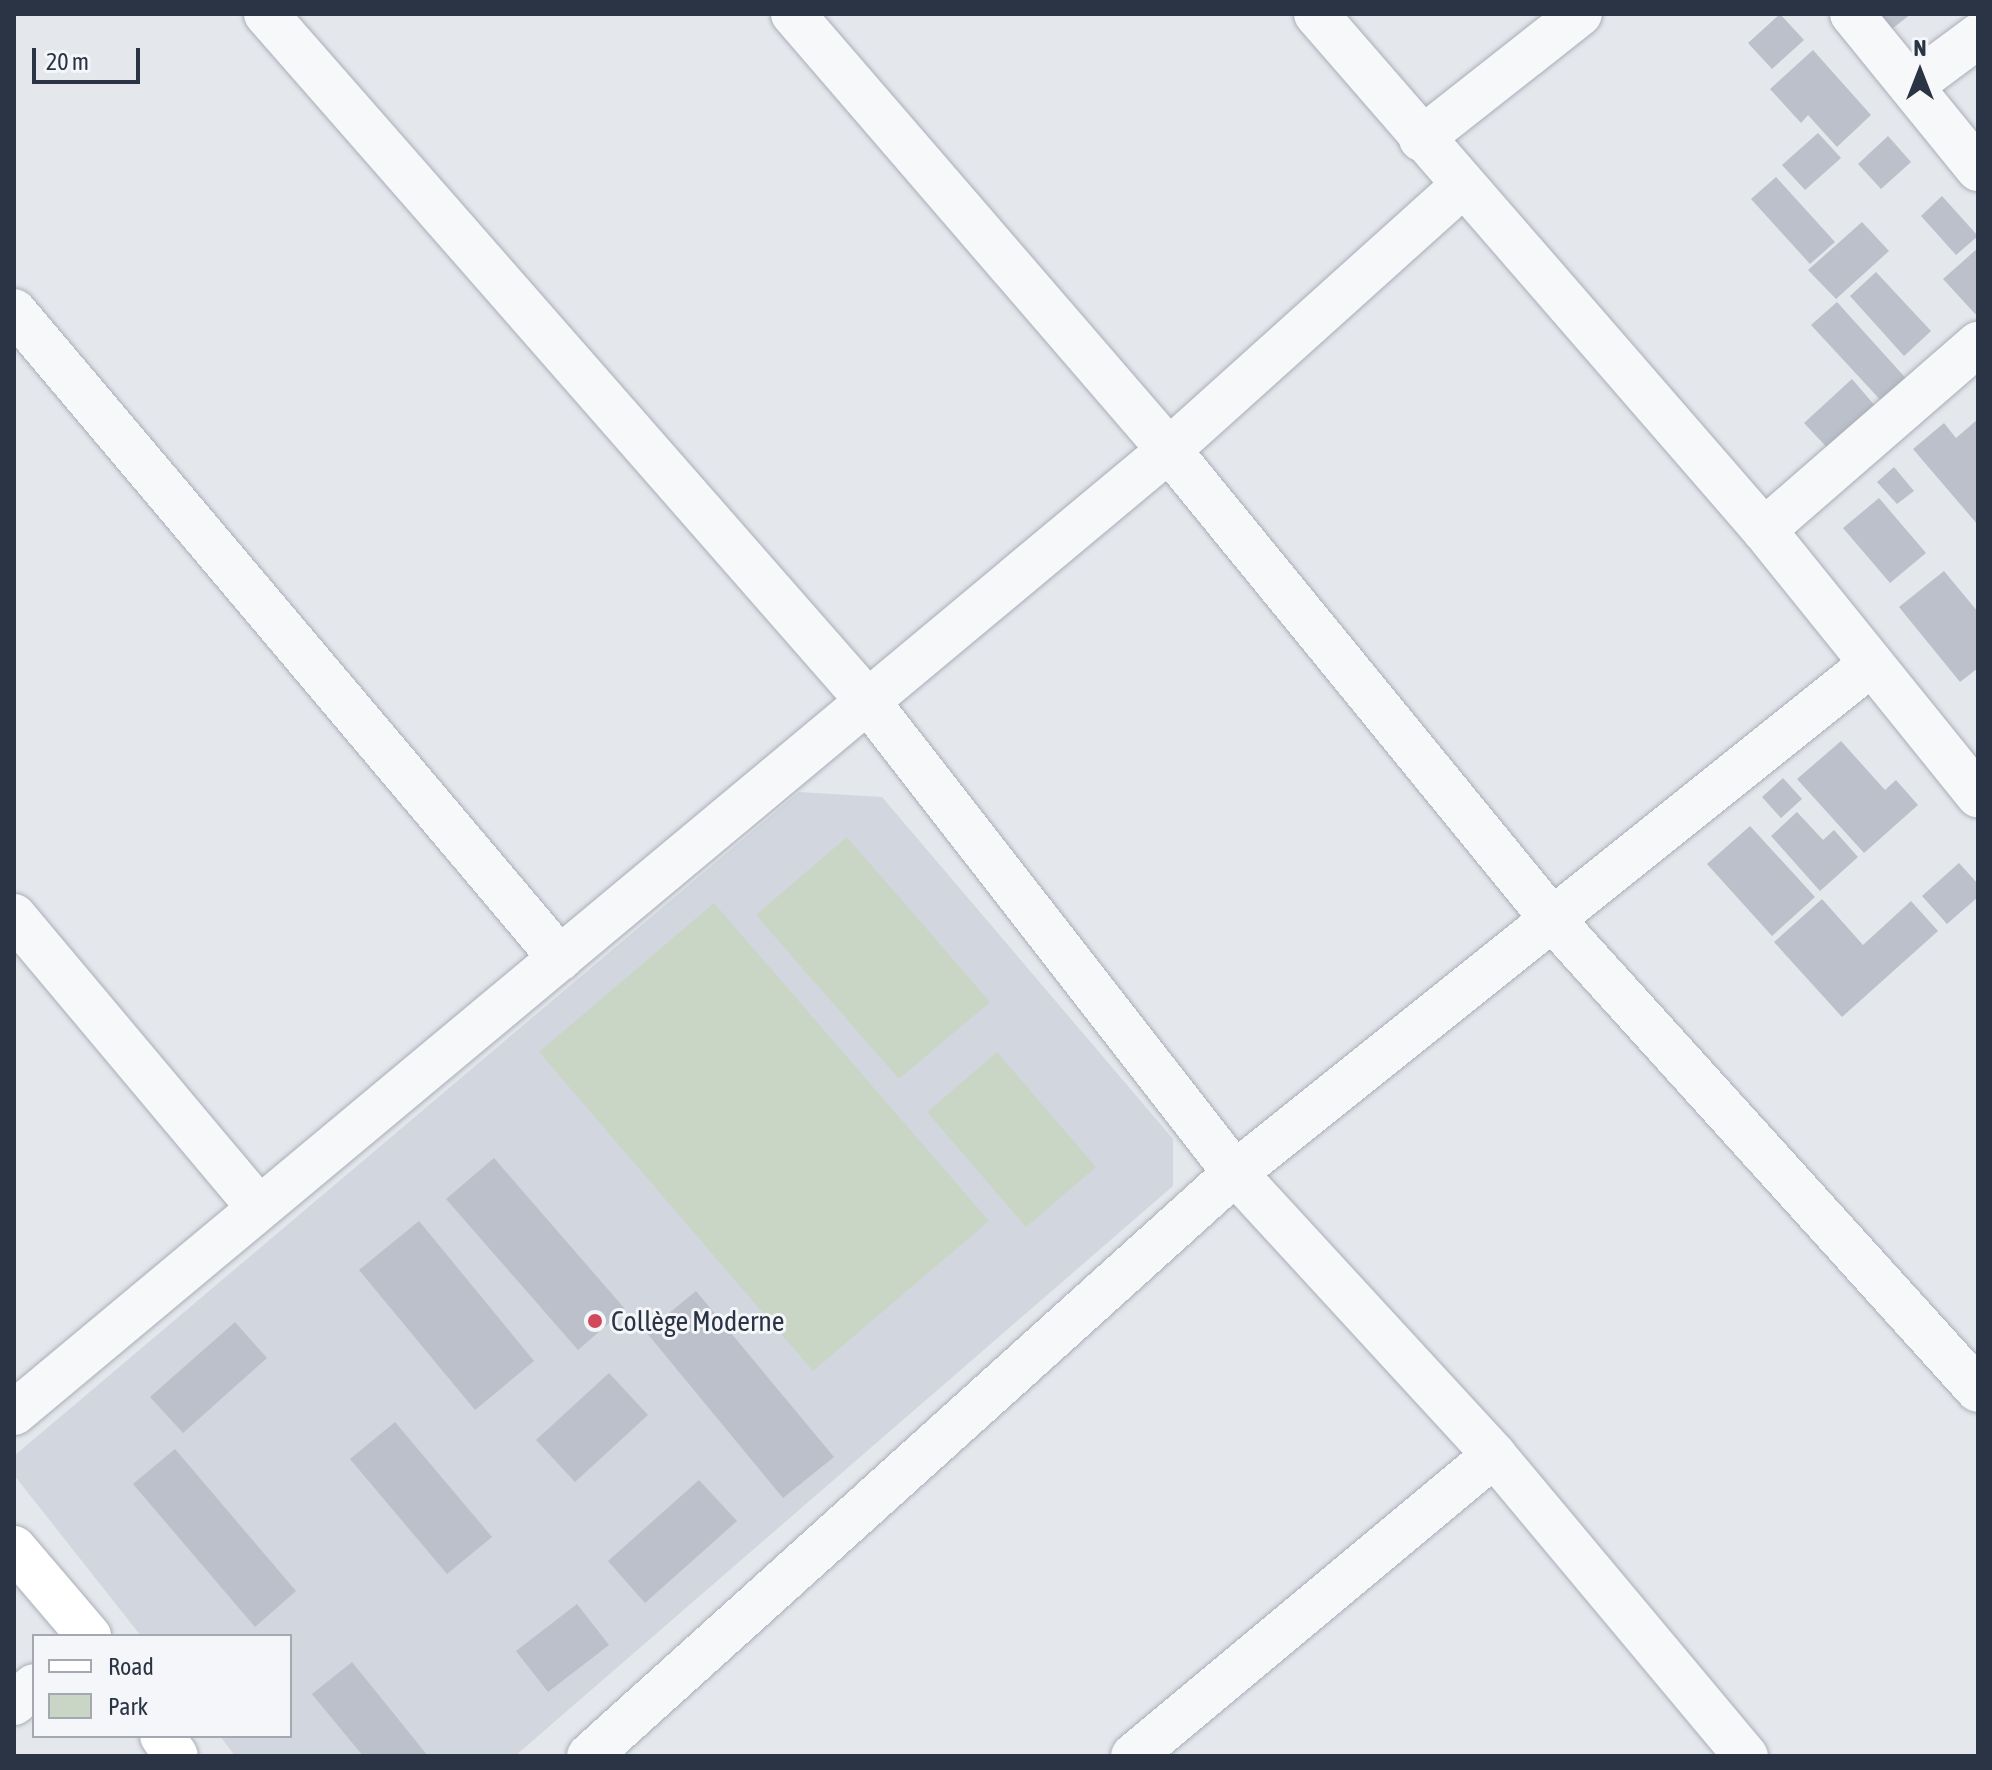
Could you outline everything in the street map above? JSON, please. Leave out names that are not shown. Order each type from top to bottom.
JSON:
[{"type":"main road","points":[[14,1548],[87,1634]]},
{"type":"main road","points":[[163,1738],[176,1756]]},
{"type":"street","points":[[266,14],[866,699],[1235,1173],[1494,1455],[1742,1755]]},
{"type":"street","points":[[793,14],[1169,450],[1552,919],[1978,1390]]},
{"type":"street","points":[[1316,14],[1461,187],[1764,530],[1978,795]]},
{"type":"street","points":[[1421,139],[1580,14]]},
{"type":"street","points":[[1852,14],[1978,169]]},
{"type":"street","points":[[1911,86],[1978,36]]},
{"type":"street","points":[[14,1413],[866,699],[1169,450],[1461,187]]},
{"type":"street","points":[[14,311],[560,958]]},
{"type":"street","points":[[1764,530],[1978,344]]},
{"type":"street","points":[[589,1756],[1235,1173],[1870,665]]},
{"type":"street","points":[[14,916],[258,1207]]},
{"type":"street","points":[[1133,1756],[1494,1455]]},
{"type":"street","points":[[14,1703],[32,1688]]},
{"type":"shaded area","name":"Collège Moderne","points":[[799,792],[882,797],[1173,1139],[1173,1186],[515,1756],[235,1756],[222,1738],[292,1738],[292,1634],[139,1634],[14,1475],[14,1456]]},
{"type":"green space","points":[[847,837],[990,1002],[899,1079],[756,915]]},
{"type":"green space","points":[[714,903],[989,1221],[813,1371],[539,1052]]},
{"type":"green space","points":[[997,1052],[1096,1167],[1026,1227],[927,1112]]},
{"type":"building","points":[[1780,14],[1804,40],[1772,69],[1748,43]]},
{"type":"building","points":[[1873,14],[1911,14],[1888,32]]},
{"type":"building","points":[[1813,50],[1871,115],[1837,147],[1808,115],[1801,123],[1770,89]]},
{"type":"building","points":[[1818,133],[1841,158],[1805,190],[1782,165]]},
{"type":"building","points":[[1888,136],[1911,162],[1881,189],[1858,164]]},
{"type":"building","points":[[1776,177],[1835,242],[1810,264],[1751,199]]},
{"type":"building","points":[[1942,196],[1978,236],[1956,255],[1921,216]]},
{"type":"building","points":[[1862,222],[1889,251],[1836,299],[1808,270]]},
{"type":"building","points":[[1978,248],[1978,317],[1943,279]]},
{"type":"building","points":[[1876,272],[1931,331],[1904,356],[1850,296]]},
{"type":"building","points":[[1837,302],[1911,384],[1886,406],[1811,325]]},
{"type":"building","points":[[1852,379],[1882,414],[1835,456],[1804,423]]},
{"type":"building","points":[[1978,419],[1978,525],[1913,449],[1944,423],[1956,438]]},
{"type":"building","points":[[1894,467],[1914,491],[1897,504],[1877,482]]},
{"type":"building","points":[[1879,498],[1926,553],[1890,583],[1843,528]]},
{"type":"building","points":[[1944,571],[1978,612],[1978,668],[1960,682],[1899,607]]},
{"type":"building","points":[[1841,741],[1885,790],[1896,780],[1918,805],[1864,853],[1797,779]]},
{"type":"building","points":[[1783,778],[1802,799],[1781,818],[1762,797]]},
{"type":"building","points":[[1797,812],[1823,840],[1834,830],[1858,857],[1820,891],[1771,836]]},
{"type":"building","points":[[1750,826],[1815,897],[1772,936],[1707,864]]},
{"type":"building","points":[[1959,863],[1978,884],[1978,897],[1947,924],[1922,896]]},
{"type":"building","points":[[1822,899],[1863,945],[1911,901],[1938,931],[1842,1017],[1774,942]]},
{"type":"building","points":[[494,1158],[625,1309],[578,1350],[446,1199]]},
{"type":"building","points":[[419,1221],[534,1361],[475,1410],[359,1270]]},
{"type":"building","points":[[696,1291],[834,1457],[783,1498],[646,1332]]},
{"type":"building","points":[[235,1322],[267,1358],[183,1433],[150,1397]]},
{"type":"building","points":[[609,1373],[648,1415],[575,1482],[536,1440]]},
{"type":"building","points":[[395,1422],[492,1537],[447,1574],[350,1459]]},
{"type":"building","points":[[175,1449],[296,1591],[255,1627],[133,1484]]},
{"type":"building","points":[[699,1480],[737,1521],[645,1603],[608,1561]]},
{"type":"building","points":[[577,1604],[609,1645],[548,1692],[516,1651]]},
{"type":"building","points":[[352,1662],[428,1756],[363,1756],[312,1694]]},
{"type":"place","name":"Collège Moderne","points":[[595,1321]]}]
